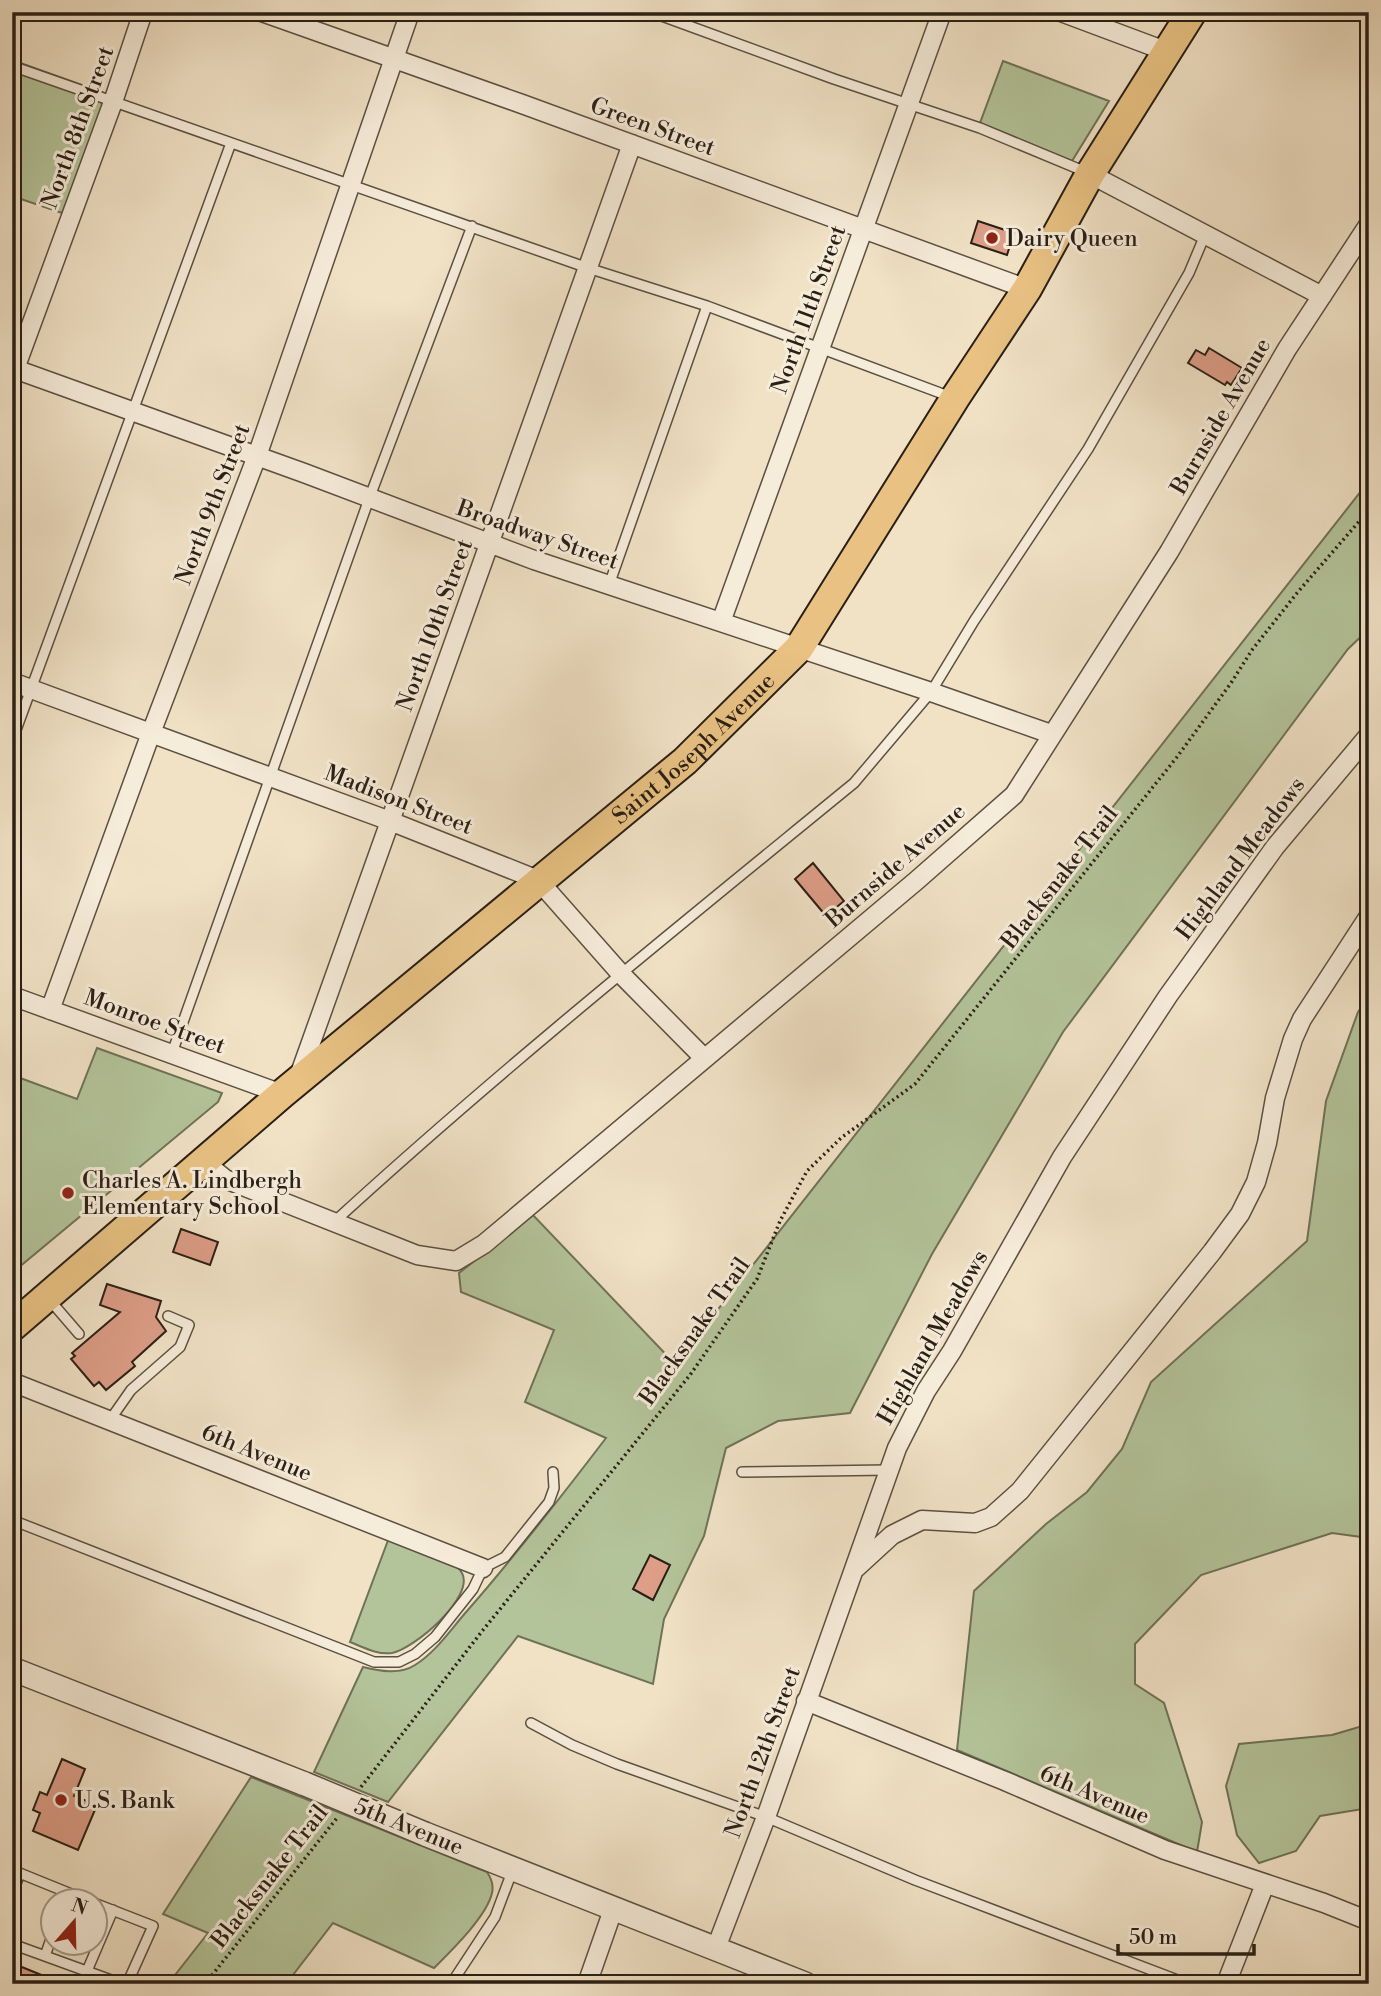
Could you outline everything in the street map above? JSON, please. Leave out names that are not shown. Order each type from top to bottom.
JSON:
[{"type":"main road","name":"Saint Joseph Avenue","points":[[13,1326],[289,1088],[685,761],[799,649],[955,398],[1027,289],[1090,174],[1192,12]]},
{"type":"street","name":"North 8th Street","points":[[13,372],[113,102],[143,12]]},
{"type":"street","name":"Green Street","points":[[262,12],[1027,289]]},
{"type":"street","name":"North 9th Street","points":[[50,1010],[151,733],[257,456],[410,12]]},
{"type":"street","name":"North 11th Street","points":[[721,622],[942,12]]},
{"type":"street","points":[[1061,12],[1168,52]]},
{"type":"street","name":"North 10th Street","points":[[289,1088],[390,821],[632,144]]},
{"type":"street","points":[[1090,174],[1322,296]]},
{"type":"street","name":"Burnside Avenue","points":[[203,1161],[225,1179],[416,1255],[456,1261],[484,1244],[916,881],[1014,795],[1169,552],[1287,349],[1369,224]]},
{"type":"street","name":"Broadway Street","points":[[13,372],[257,456],[489,544],[1051,734]]},
{"type":"street","name":"Madison Street","points":[[12,682],[390,821],[538,880],[621,974],[704,1058]]},
{"type":"street","name":"Highland Meadows","points":[[853,1571],[897,1448],[926,1391],[952,1351],[1062,1157],[1168,996],[1275,847],[1369,735]]},
{"type":"street","points":[[853,1571],[892,1535],[922,1520],[975,1523],[991,1517],[1020,1491],[1212,1252],[1240,1214],[1256,1182],[1267,1143],[1275,1098],[1302,1019],[1369,916]]},
{"type":"street","name":"Monroe Street","points":[[12,996],[172,1053],[289,1088]]},
{"type":"street","name":"6th Avenue","points":[[12,1382],[483,1568]]},
{"type":"street","name":"North 12th Street","points":[[716,1948],[766,1817],[853,1571]]},
{"type":"street","name":"5th Avenue","points":[[12,1669],[805,1984]]},
{"type":"street","name":"6th Avenue","points":[[806,1701],[1165,1850],[1369,1921]]},
{"type":"street","points":[[1226,1984],[1265,1884]]},
{"type":"street","points":[[587,1984],[614,1907]]},
{"type":"lane","points":[[650,12],[834,79],[980,128],[1090,174]]},
{"type":"lane","points":[[12,66],[588,268],[707,306],[955,398]]},
{"type":"lane","points":[[12,741],[231,143]]},
{"type":"lane","points":[[172,1053],[369,499],[472,226]]},
{"type":"lane","points":[[334,1222],[415,1148],[621,974],[854,783],[931,692],[974,621],[1088,449],[1189,273],[1205,235]]},
{"type":"lane","points":[[609,585],[707,306]]},
{"type":"lane","points":[[47,1297],[79,1334]]},
{"type":"lane","points":[[110,1420],[131,1390],[180,1347],[189,1325],[168,1317]]},
{"type":"lane","points":[[742,1472],[890,1470]]},
{"type":"lane","points":[[12,1521],[374,1662],[398,1662],[415,1654],[435,1637],[473,1589],[483,1568],[505,1557],[548,1502],[554,1488],[553,1472]]},
{"type":"lane","points":[[531,1723],[572,1745],[617,1764],[766,1817],[915,1880],[1188,1984]]},
{"type":"lane","points":[[451,1984],[495,1917],[514,1867]]},
{"type":"lane","points":[[12,1894],[16,1872],[49,1888]]},
{"type":"lane","points":[[51,1958],[124,1984],[153,1926],[108,1908]]},
{"type":"lane","points":[[87,1971],[113,1910]]},
{"type":"lane","points":[[12,1944],[38,1953]]},
{"type":"path","name":"Blacksnake Trail","points":[[358,1791],[483,1630],[690,1376],[757,1279],[780,1221],[807,1171],[841,1138],[915,1084],[1177,757],[1231,683],[1251,650],[1369,510]]},
{"type":"path","name":"Blacksnake Trail","points":[[205,1984],[341,1813]]},
{"type":"green space","points":[[12,60],[121,99],[82,207],[62,213],[12,196]]},
{"type":"green space","points":[[1003,61],[1109,101],[1072,161],[980,123]]},
{"type":"green space","points":[[1369,481],[1369,629],[1348,649],[1063,1032],[932,1254],[850,1413],[778,1421],[726,1448],[704,1536],[664,1619],[653,1684],[518,1636],[388,1802],[314,1772],[363,1667],[383,1671],[403,1670],[430,1654],[521,1547],[606,1438],[525,1402],[554,1330],[461,1292],[459,1273],[533,1215],[675,1364]]},
{"type":"green space","points":[[1369,997],[1369,1538],[1332,1533],[1201,1575],[1135,1644],[1135,1684],[1164,1703],[1202,1822],[1197,1852],[957,1750],[974,1591],[1046,1524],[1087,1492],[1122,1449],[1151,1382],[1307,1241],[1326,1101],[1358,1012]]},
{"type":"green space","name":"Charles A. Lindbergh Elementary School","points":[[97,1048],[222,1093],[218,1102],[12,1273],[12,1075],[77,1099]]},
{"type":"green space","points":[[390,1535],[450,1561],[462,1573],[464,1583],[451,1608],[427,1632],[402,1649],[381,1653],[350,1642]]},
{"type":"green space","points":[[1369,1724],[1369,1808],[1320,1816],[1296,1851],[1259,1863],[1237,1835],[1226,1786],[1239,1744],[1332,1735]]},
{"type":"green space","points":[[251,1777],[487,1872],[493,1887],[489,1902],[467,1933],[434,1968],[333,1923],[286,1984],[168,1984],[208,1933],[163,1914]]},
{"type":"building","name":"Dairy Queen","points":[[978,221],[1014,233],[1007,255],[971,243]]},
{"type":"building","points":[[1209,348],[1242,368],[1231,385],[1227,382],[1225,385],[1188,363],[1196,350],[1205,355]]},
{"type":"building","points":[[813,863],[844,901],[826,916],[795,879]]},
{"type":"building","points":[[181,1229],[218,1242],[210,1265],[173,1252]]},
{"type":"building","points":[[107,1284],[161,1301],[156,1317],[166,1331],[132,1362],[135,1366],[106,1390],[99,1382],[94,1386],[71,1359],[75,1356],[72,1353],[120,1312],[100,1305]]},
{"type":"building","points":[[650,1555],[670,1565],[653,1600],[633,1589]]},
{"type":"building","name":"U.S. Bank","points":[[62,1759],[85,1769],[74,1796],[97,1805],[78,1850],[33,1831],[40,1813],[33,1810],[40,1792],[47,1795]]},
{"type":"building","points":[[12,1963],[61,1983],[61,1984],[12,1984]]},
{"type":"place","name":"Dairy Queen","points":[[992,238]]},
{"type":"place","name":"Charles A. Lindbergh Elementary School","points":[[68,1193]]},
{"type":"place","name":"U.S. Bank","points":[[61,1800]]}]
